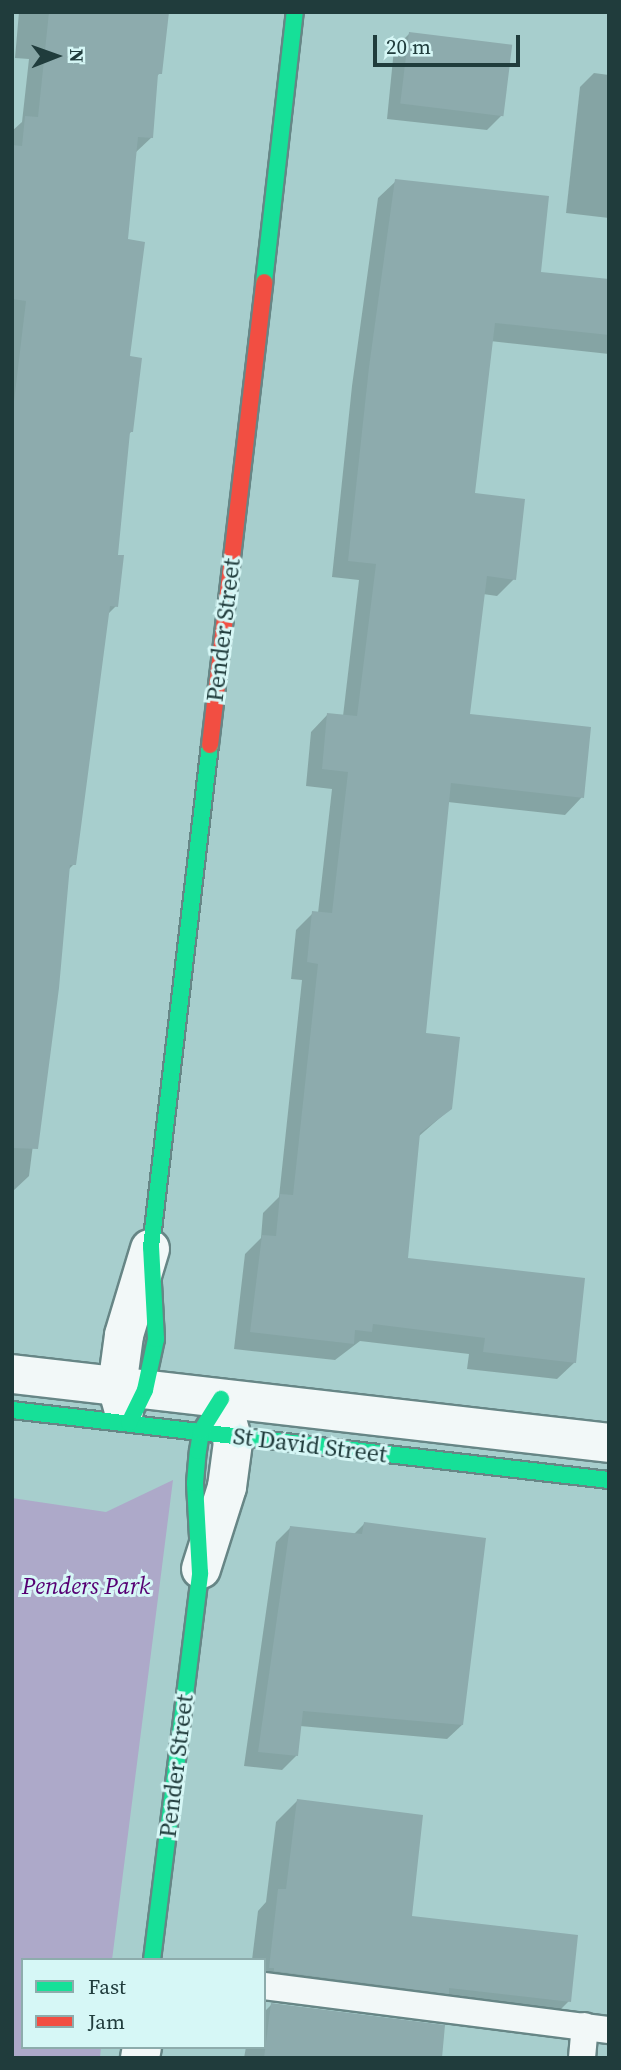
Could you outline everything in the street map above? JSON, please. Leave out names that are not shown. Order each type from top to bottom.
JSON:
[{"type":"street","name":"Pender Street","points":[[131,1400],[124,1335],[151,1247],[295,12]]},
{"type":"street","name":"St David Street","points":[[12,1374],[131,1400],[216,1433],[609,1480]]},
{"type":"street","name":"Pender Street","points":[[152,1958],[200,1573],[227,1486],[216,1433],[221,1398]]},
{"type":"street","name":"St David Street","points":[[12,1410],[131,1400],[221,1398],[609,1443]]},
{"type":"lane","points":[[266,1986],[597,2028],[582,2058]]},
{"type":"green space","name":"Penders Park","points":[[173,1480],[112,1958],[21,1958],[21,2049],[101,2049],[100,2058],[12,2058],[12,1498],[106,1512]]},
{"type":"building","points":[[49,12],[169,12],[162,74],[158,74],[153,138],[138,137],[128,239],[145,242],[130,356],[142,358],[133,432],[130,432],[118,555],[124,555],[118,607],[110,606],[76,865],[70,865],[59,988],[38,1149],[12,1148],[12,418],[26,301],[12,299],[12,145],[22,146],[25,116],[38,117]]},
{"type":"building","points":[[409,32],[512,45],[503,116],[400,103]]},
{"type":"building","points":[[395,179],[549,196],[541,272],[609,279],[609,335],[495,323],[475,493],[525,499],[516,580],[487,576],[470,714],[591,727],[584,798],[451,783],[426,1033],[460,1037],[452,1109],[420,1133],[408,1258],[585,1278],[576,1363],[483,1352],[485,1338],[373,1324],[372,1332],[355,1330],[354,1344],[250,1332],[262,1235],[276,1236],[280,1194],[293,1195],[318,964],[307,962],[312,911],[332,913],[348,772],[322,769],[327,713],[357,716],[376,564],[348,561],[369,367]]},
{"type":"building","points":[[364,1522],[486,1538],[463,1725],[303,1711],[298,1756],[258,1752],[290,1526],[362,1534]]},
{"type":"building","points":[[297,1799],[423,1815],[412,1916],[578,1935],[571,2002],[449,1988],[449,1994],[274,1971],[274,1968],[269,1968],[278,1889],[286,1889]]},
{"type":"building","points":[[271,2003],[445,2025],[442,2058],[264,2058]]},
{"type":"traffic: fast","points":[[264,282],[295,12]]},
{"type":"traffic: fast","points":[[129,1423],[145,1390],[156,1339],[151,1247],[210,745]]},
{"type":"traffic: fast","points":[[152,1958],[200,1573],[195,1483],[198,1451],[201,1431],[221,1399]]},
{"type":"traffic: fast","points":[[12,1410],[609,1480]]},
{"type":"traffic: jam","points":[[210,745],[264,282]]}]
